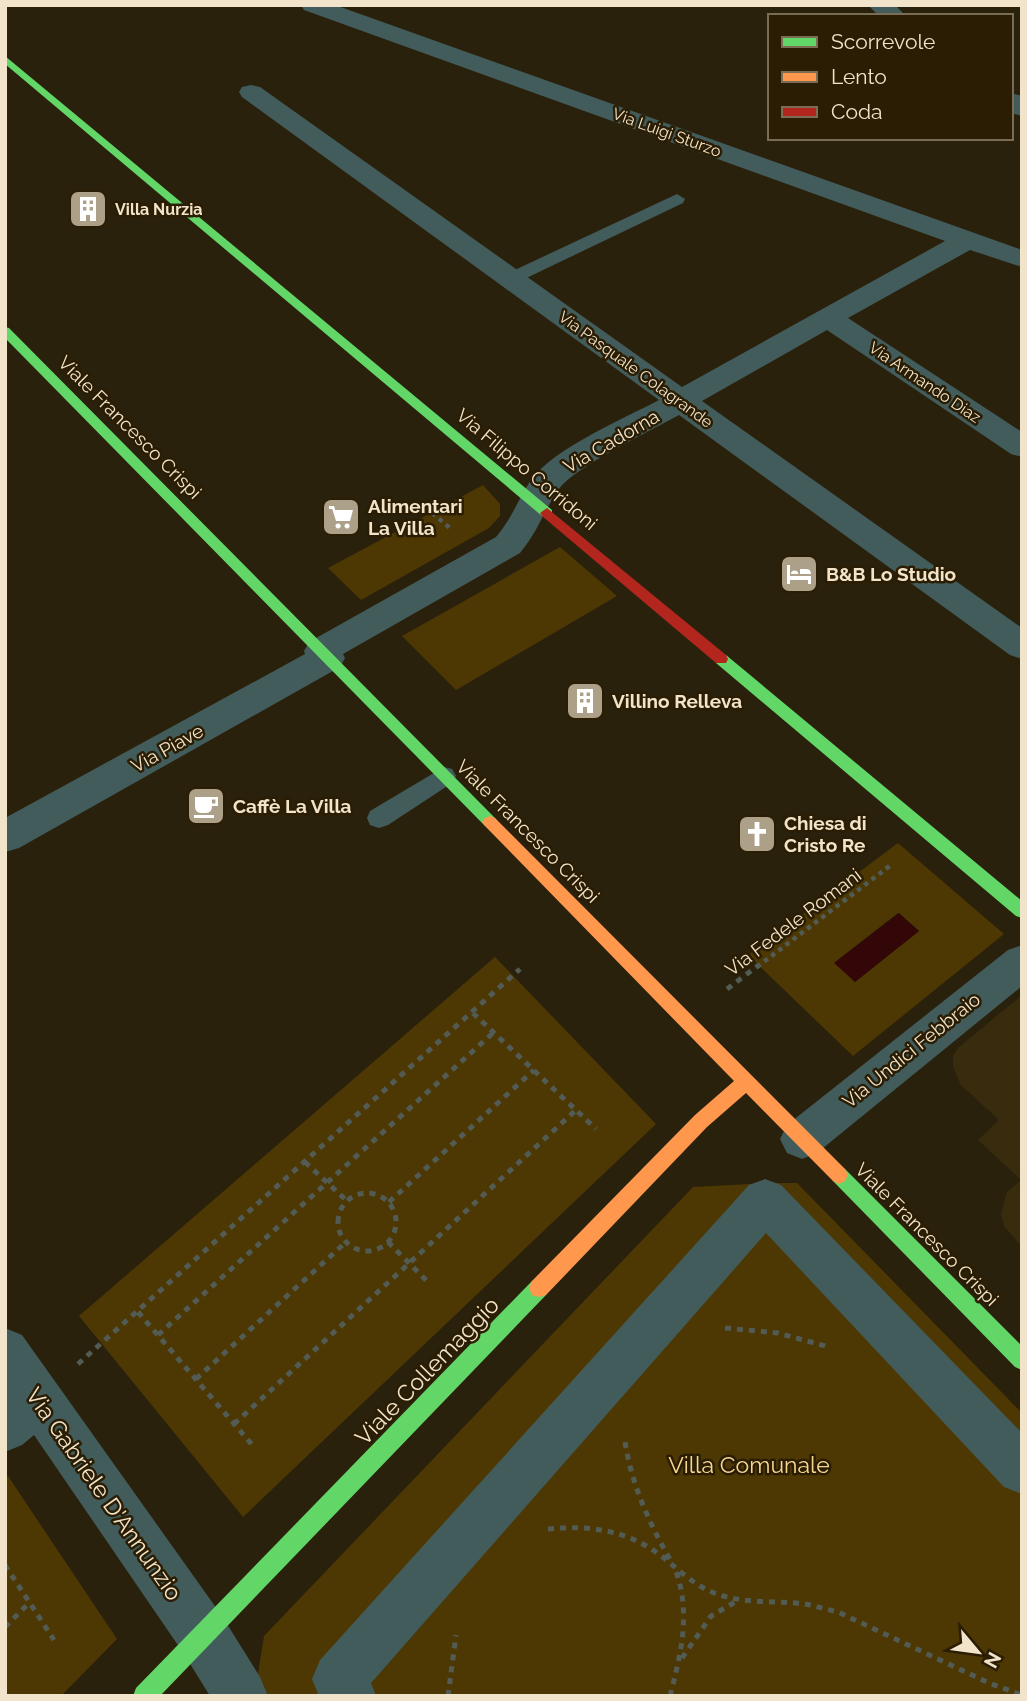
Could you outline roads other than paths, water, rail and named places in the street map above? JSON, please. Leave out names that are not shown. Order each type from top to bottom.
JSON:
[{"type":"main road","name":"Via Filippo Corridoni","points":[[5,59],[1022,911]]},
{"type":"main road","name":"Viale Francesco Crispi","points":[[5,331],[1022,1360]]},
{"type":"main road","name":"Viale Collemaggio","points":[[144,1696],[701,1121],[746,1082]]},
{"type":"street","name":"Via Luigi Sturzo","points":[[312,5],[1022,259]]},
{"type":"street","name":"Via Pasquale Colagrande","points":[[251,92],[1022,646]]},
{"type":"street","name":"Via Cadorna","points":[[324,654],[502,550],[519,534],[547,481],[561,468],[967,240]]},
{"type":"street","name":"Via Armando Diaz","points":[[828,318],[1022,447]]},
{"type":"street","name":"Via Piave","points":[[5,837],[262,694],[324,654]]},
{"type":"street","name":"Via Undici Febbraio","points":[[802,1139],[1022,962]]},
{"type":"street","points":[[349,1696],[339,1679],[765,1200],[1022,1469]]},
{"type":"street","name":"Via Gabriele D'Annunzio","points":[[5,1352],[21,1413],[204,1635],[241,1696]]},
{"type":"lane","points":[[510,279],[677,199]]},
{"type":"lane","points":[[379,818],[444,776]]},
{"type":"place","name":"Villa Nurzia","points":[[88,209]]},
{"type":"place","name":"Alimentari La Villa","points":[[341,517]]},
{"type":"place","name":"B&B Lo Studio","points":[[799,574]]},
{"type":"place","name":"Villino Relleva","points":[[585,701]]},
{"type":"place","name":"Caffè La Villa","points":[[206,806]]},
{"type":"place","name":"Chiesa di Cristo Re","points":[[757,834]]},
{"type":"park label","name":"Villa Comunale","points":[[749,1465]]}]
